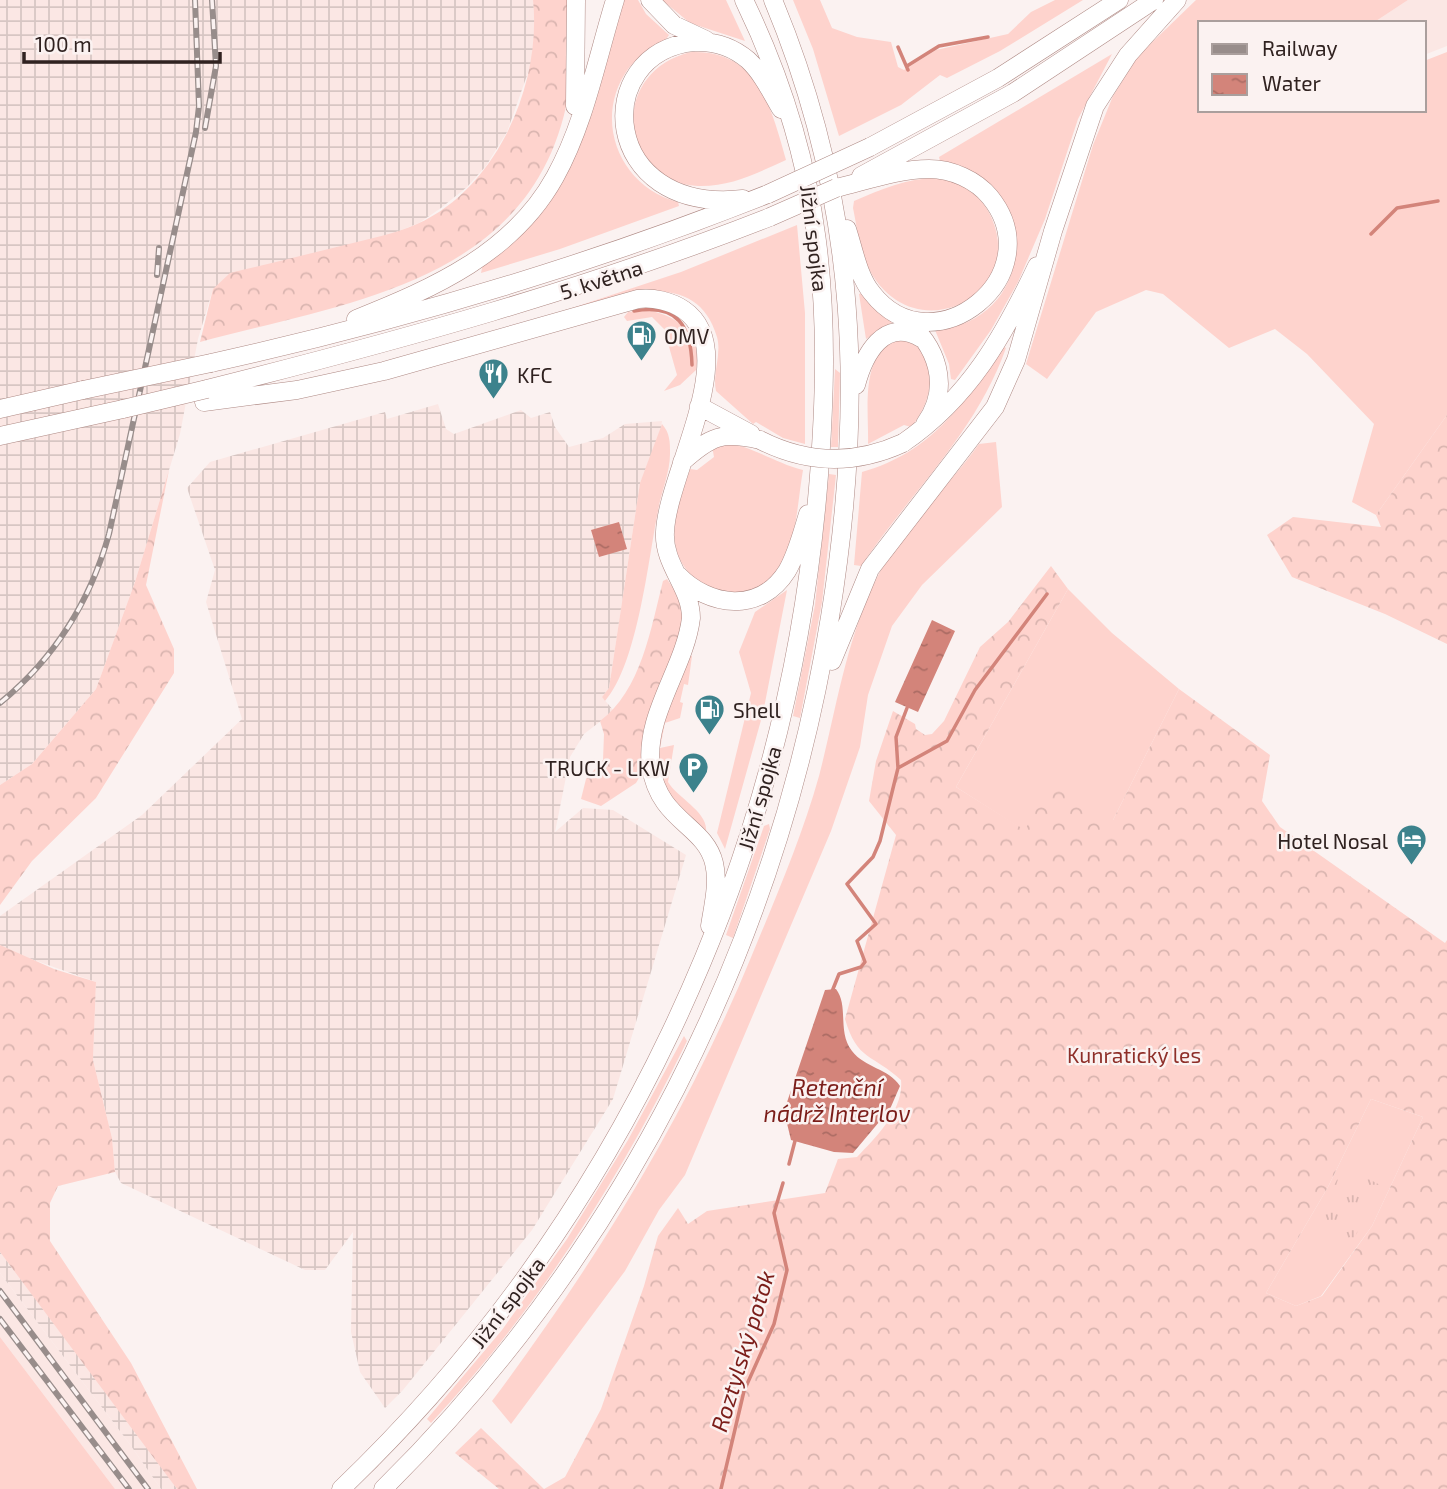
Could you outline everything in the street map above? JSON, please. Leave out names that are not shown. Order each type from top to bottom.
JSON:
[{"type":"highway","points":[[572,138],[577,80],[576,0]]},
{"type":"highway","points":[[284,347],[425,291],[492,249],[521,223],[546,192],[572,138],[615,0]]},
{"type":"highway","points":[[650,0],[674,25],[731,48],[752,64],[800,142]]},
{"type":"highway","name":"Jižní spojka","points":[[341,1489],[417,1411],[504,1309],[576,1205],[646,1085],[708,951],[744,854],[785,705],[805,594],[818,483],[824,387],[822,294],[815,219],[800,142],[768,53],[744,0]]},
{"type":"highway","name":"Jižní spojka","points":[[383,1489],[505,1356],[577,1258],[628,1178],[678,1087],[718,1002],[762,890],[789,807],[812,721],[843,534],[850,408],[848,312],[834,185],[800,68],[773,0]]},
{"type":"highway","name":"5. května","points":[[0,409],[284,347],[560,270],[768,194],[870,147],[998,78],[1119,0]]},
{"type":"highway","name":"5. května","points":[[205,396],[585,285],[771,216],[834,185],[874,174],[1013,93],[1154,0]]},
{"type":"highway","points":[[812,721],[842,633],[870,569],[995,407],[1020,348],[1053,231],[1088,122],[1105,88],[1140,38],[1177,0]]},
{"type":"highway","points":[[716,43],[694,42],[674,47],[657,56],[641,71],[630,89],[625,108],[628,143],[645,172],[677,193],[727,200],[768,194]]},
{"type":"highway","points":[[874,174],[930,169],[960,175],[987,194],[999,211],[1006,231],[1007,253],[1001,276],[975,307],[942,321],[918,320],[894,311]]},
{"type":"highway","points":[[834,185],[864,278],[872,293],[930,345],[937,362],[939,393],[928,421],[908,440]]},
{"type":"highway","points":[[699,406],[760,440],[799,456],[830,460],[863,457],[908,440],[950,406],[989,358],[1053,231]]},
{"type":"highway","points":[[0,436],[123,409],[205,396],[335,382],[648,299],[682,309],[704,334],[708,360],[699,406],[665,525],[665,547],[671,567],[688,602],[690,625],[657,719],[651,764],[663,803],[705,845],[715,864],[716,880],[708,951]]},
{"type":"highway","points":[[850,408],[863,363],[879,339],[901,332],[916,335],[930,345]]},
{"type":"highway","points":[[682,462],[697,449],[721,436],[730,434],[760,440]]},
{"type":"highway","points":[[671,567],[694,589],[718,600],[736,603],[762,594],[780,580],[789,568],[818,483]]},
{"type":"shaded area","points":[[0,0],[533,0],[536,28],[531,64],[507,132],[486,166],[467,187],[419,223],[213,289],[198,339],[180,434],[135,582],[96,689],[32,764],[0,785]]},
{"type":"shaded area","points":[[1408,0],[1447,0],[1447,46],[1426,54],[1426,21],[1376,21]]},
{"type":"shaded area","points":[[438,404],[446,429],[454,434],[521,410],[531,418],[550,412],[555,427],[569,447],[603,438],[625,424],[662,421],[660,435],[640,483],[609,688],[602,697],[614,711],[584,734],[570,757],[555,832],[583,808],[613,810],[686,855],[613,1099],[532,1230],[403,1390],[385,1408],[360,1372],[351,1332],[353,1232],[325,1270],[305,1270],[121,1183],[115,1172],[112,1138],[93,1060],[96,982],[3,949],[0,945],[0,916],[142,815],[242,719],[206,602],[215,570],[187,488],[210,462],[385,412],[387,419]]},
{"type":"shaded area","points":[[0,1252],[177,1489],[161,1489],[0,1273]]},
{"type":"shaded area","points":[[0,1273],[161,1489],[115,1489],[0,1337]]},
{"type":"green space","points":[[533,0],[571,0],[572,64],[570,85],[552,151],[521,202],[481,242],[432,272],[377,294],[318,312],[200,342],[213,289],[230,273],[408,228],[445,207],[470,186],[491,159],[508,130],[521,98],[530,65],[534,32]]},
{"type":"green space","points":[[624,0],[638,0],[646,14],[669,35],[632,64],[617,89],[612,109],[613,130],[618,149],[627,167],[641,182],[658,194],[678,202],[679,206],[560,249],[481,273],[483,263],[523,231]]},
{"type":"green space","points":[[662,0],[726,0],[745,41],[690,23]]},
{"type":"green space","points":[[793,0],[820,0],[832,28],[857,37],[891,42],[898,67],[904,70],[936,50],[1008,34],[1031,12],[1055,0],[1083,0],[1000,51],[947,78],[940,75],[901,105],[839,136],[813,49]]},
{"type":"green space","points":[[1196,0],[1408,0],[1376,21],[1198,21],[1198,112],[1426,112],[1426,60],[1447,52],[1447,415],[1376,515],[1352,502],[1374,424],[1307,354],[1275,329],[1229,348],[1163,294],[1146,290],[1096,312],[1047,379],[1026,364],[1093,145],[1113,96],[1138,56]]},
{"type":"green space","points":[[691,52],[714,54],[747,71],[767,102],[786,160],[743,178],[710,186],[672,180],[652,167],[639,148],[633,125],[635,102],[646,81],[664,63]]},
{"type":"green space","points":[[1112,54],[1078,119],[1045,219],[1018,282],[991,330],[955,380],[951,379],[949,364],[935,330],[969,321],[994,303],[1010,277],[1016,249],[1012,220],[998,193],[974,173],[940,161],[939,157]]},
{"type":"green space","points":[[940,178],[965,188],[978,198],[992,219],[998,247],[993,272],[978,292],[958,305],[934,310],[909,306],[886,292],[864,258],[853,208],[854,201],[885,188],[917,179]]},
{"type":"green space","points":[[797,225],[805,313],[805,444],[783,438],[756,422],[753,424],[716,391],[717,337],[705,313],[689,299],[668,292],[645,292],[621,296],[552,317],[551,315],[681,272]]},
{"type":"green space","points":[[862,293],[872,307],[894,321],[866,339],[859,294]]},
{"type":"green space","points":[[646,310],[678,322],[692,337],[696,347],[696,370],[680,385],[664,391],[677,375],[664,329],[652,317],[627,321],[624,317],[628,312]]},
{"type":"green space","points":[[899,340],[914,344],[923,353],[929,364],[929,391],[919,417],[911,427],[904,425],[868,444],[868,399],[872,369],[877,356],[886,346]]},
{"type":"green space","points":[[1004,347],[1006,348],[993,379],[960,435],[861,566],[854,565],[862,472],[887,463],[927,438],[960,406]]},
{"type":"green space","points":[[835,369],[840,373],[838,447],[831,447]]},
{"type":"green space","points":[[1447,415],[1447,644],[1385,614],[1292,577],[1267,535],[1293,517],[1381,527],[1376,515]]},
{"type":"green space","points":[[662,424],[669,438],[670,461],[659,504],[640,610],[626,662],[605,701],[602,697],[609,688],[640,483]]},
{"type":"green space","points":[[996,442],[1002,507],[922,585],[892,626],[868,695],[860,747],[831,831],[685,1175],[659,1210],[625,1271],[511,1424],[492,1401],[567,1295],[636,1186],[698,1073],[752,955],[805,822],[851,644],[870,592],[903,536],[979,444]]},
{"type":"green space","points":[[729,443],[803,470],[792,538],[783,562],[763,585],[748,592],[716,590],[701,583],[689,572],[680,558],[675,542],[675,524],[690,469],[697,470],[714,457],[712,446]]},
{"type":"green space","points":[[169,470],[146,585],[174,649],[174,673],[96,798],[32,861],[0,905],[0,785],[32,764],[96,689],[135,582]]},
{"type":"green space","points":[[829,474],[836,475],[822,602],[800,718],[793,716],[815,605]]},
{"type":"green space","name":"Kunratický les","points":[[1051,566],[1068,589],[956,787],[1025,830],[1049,785],[1113,820],[1179,689],[1270,755],[1262,801],[1280,827],[1445,943],[1447,940],[1447,1489],[544,1489],[565,1477],[601,1409],[644,1286],[658,1236],[678,1208],[688,1224],[707,1211],[825,1193],[838,1159],[857,1157],[880,1132],[893,1112],[901,1091],[901,1080],[861,1050],[855,1043],[845,1019],[896,835],[869,801],[876,761],[893,711],[915,724],[916,729],[925,735],[932,734],[944,721],[980,647],[1008,622]],"holes":[[[1371,1099],[1423,1117],[1372,1226],[1322,1296],[1296,1306],[1266,1293],[1328,1187]]]},
{"type":"green space","points":[[667,579],[680,598],[685,615],[643,771],[636,783],[601,806],[581,799],[586,779],[603,760],[604,734],[600,721],[614,708],[635,676],[649,638],[663,581]]},
{"type":"green space","points":[[1068,589],[1112,633],[1179,689],[1113,820],[1025,831],[956,787]]},
{"type":"green space","points":[[787,590],[763,713],[725,849],[717,833],[751,693],[739,652],[755,612]]},
{"type":"green space","points":[[687,654],[692,656],[688,685],[684,684],[680,702],[683,703],[680,718],[665,723],[660,748],[674,745],[668,782],[704,821],[705,836],[673,806],[663,788],[659,770],[658,750],[661,730]]},
{"type":"green space","points":[[769,824],[770,829],[733,938],[726,935],[764,826]]},
{"type":"green space","points":[[0,945],[54,969],[96,982],[93,1060],[112,1138],[115,1172],[58,1186],[50,1203],[50,1241],[131,1363],[197,1489],[177,1489],[0,1252]]},
{"type":"green space","points":[[684,1036],[687,1041],[661,1092],[573,1242],[506,1335],[431,1423],[427,1419],[502,1330],[567,1239],[628,1140]]},
{"type":"green space","points":[[1371,1099],[1423,1117],[1372,1226],[1321,1296],[1296,1306],[1266,1293],[1328,1187]]},
{"type":"green space","points":[[1344,1166],[1382,1186],[1352,1242],[1315,1223]]},
{"type":"green space","points":[[0,1337],[115,1489],[0,1489]]},
{"type":"green space","points":[[481,1428],[544,1489],[499,1489],[455,1453]]},
{"type":"water","points":[[619,522],[627,549],[599,557],[591,530]]},
{"type":"water","points":[[932,620],[955,631],[918,712],[895,702]]},
{"type":"water","name":"Retenční nádrž Interlov","points":[[836,989],[842,1003],[845,1036],[852,1051],[863,1061],[889,1075],[900,1086],[890,1109],[853,1153],[834,1152],[791,1140],[784,1111],[825,990]]},
{"type":"waterway","points":[[907,66],[939,46],[988,37]]},
{"type":"waterway","points":[[898,47],[908,70]]},
{"type":"waterway","name":"Roztylský potok","points":[[1371,234],[1397,208],[1438,201]]},
{"type":"waterway","points":[[634,311],[661,311],[679,321],[689,339],[692,365]]},
{"type":"waterway","name":"Roztylský potok","points":[[898,768],[947,741],[975,690],[1047,594]]},
{"type":"waterway","name":"Roztylský potok","points":[[831,994],[839,974],[861,967],[865,962],[857,941],[876,924],[847,884],[873,857],[880,841],[898,768],[896,737],[907,708]]},
{"type":"waterway","name":"Roztylský potok","points":[[789,1164],[796,1137]]},
{"type":"waterway","name":"Roztylský potok","points":[[721,1489],[744,1391],[774,1324],[787,1270],[774,1213],[783,1183]]},
{"type":"railway","points":[[0,703],[38,667],[68,627],[92,583],[109,534],[196,132],[199,106],[195,0]]},
{"type":"railway","points":[[205,128],[216,66],[212,0]]},
{"type":"railway","points":[[157,275],[159,248]]},
{"type":"railway","points":[[0,1291],[148,1489]]},
{"type":"railway","points":[[0,1319],[129,1489]]},
{"type":"place","name":"OMV","points":[[641,362]]},
{"type":"place","name":"KFC","points":[[494,401]]},
{"type":"place","name":"Shell","points":[[710,736]]},
{"type":"place","name":"TRUCK - LKW","points":[[693,794]]},
{"type":"place","name":"Hotel Nosal","points":[[1411,867]]}]
